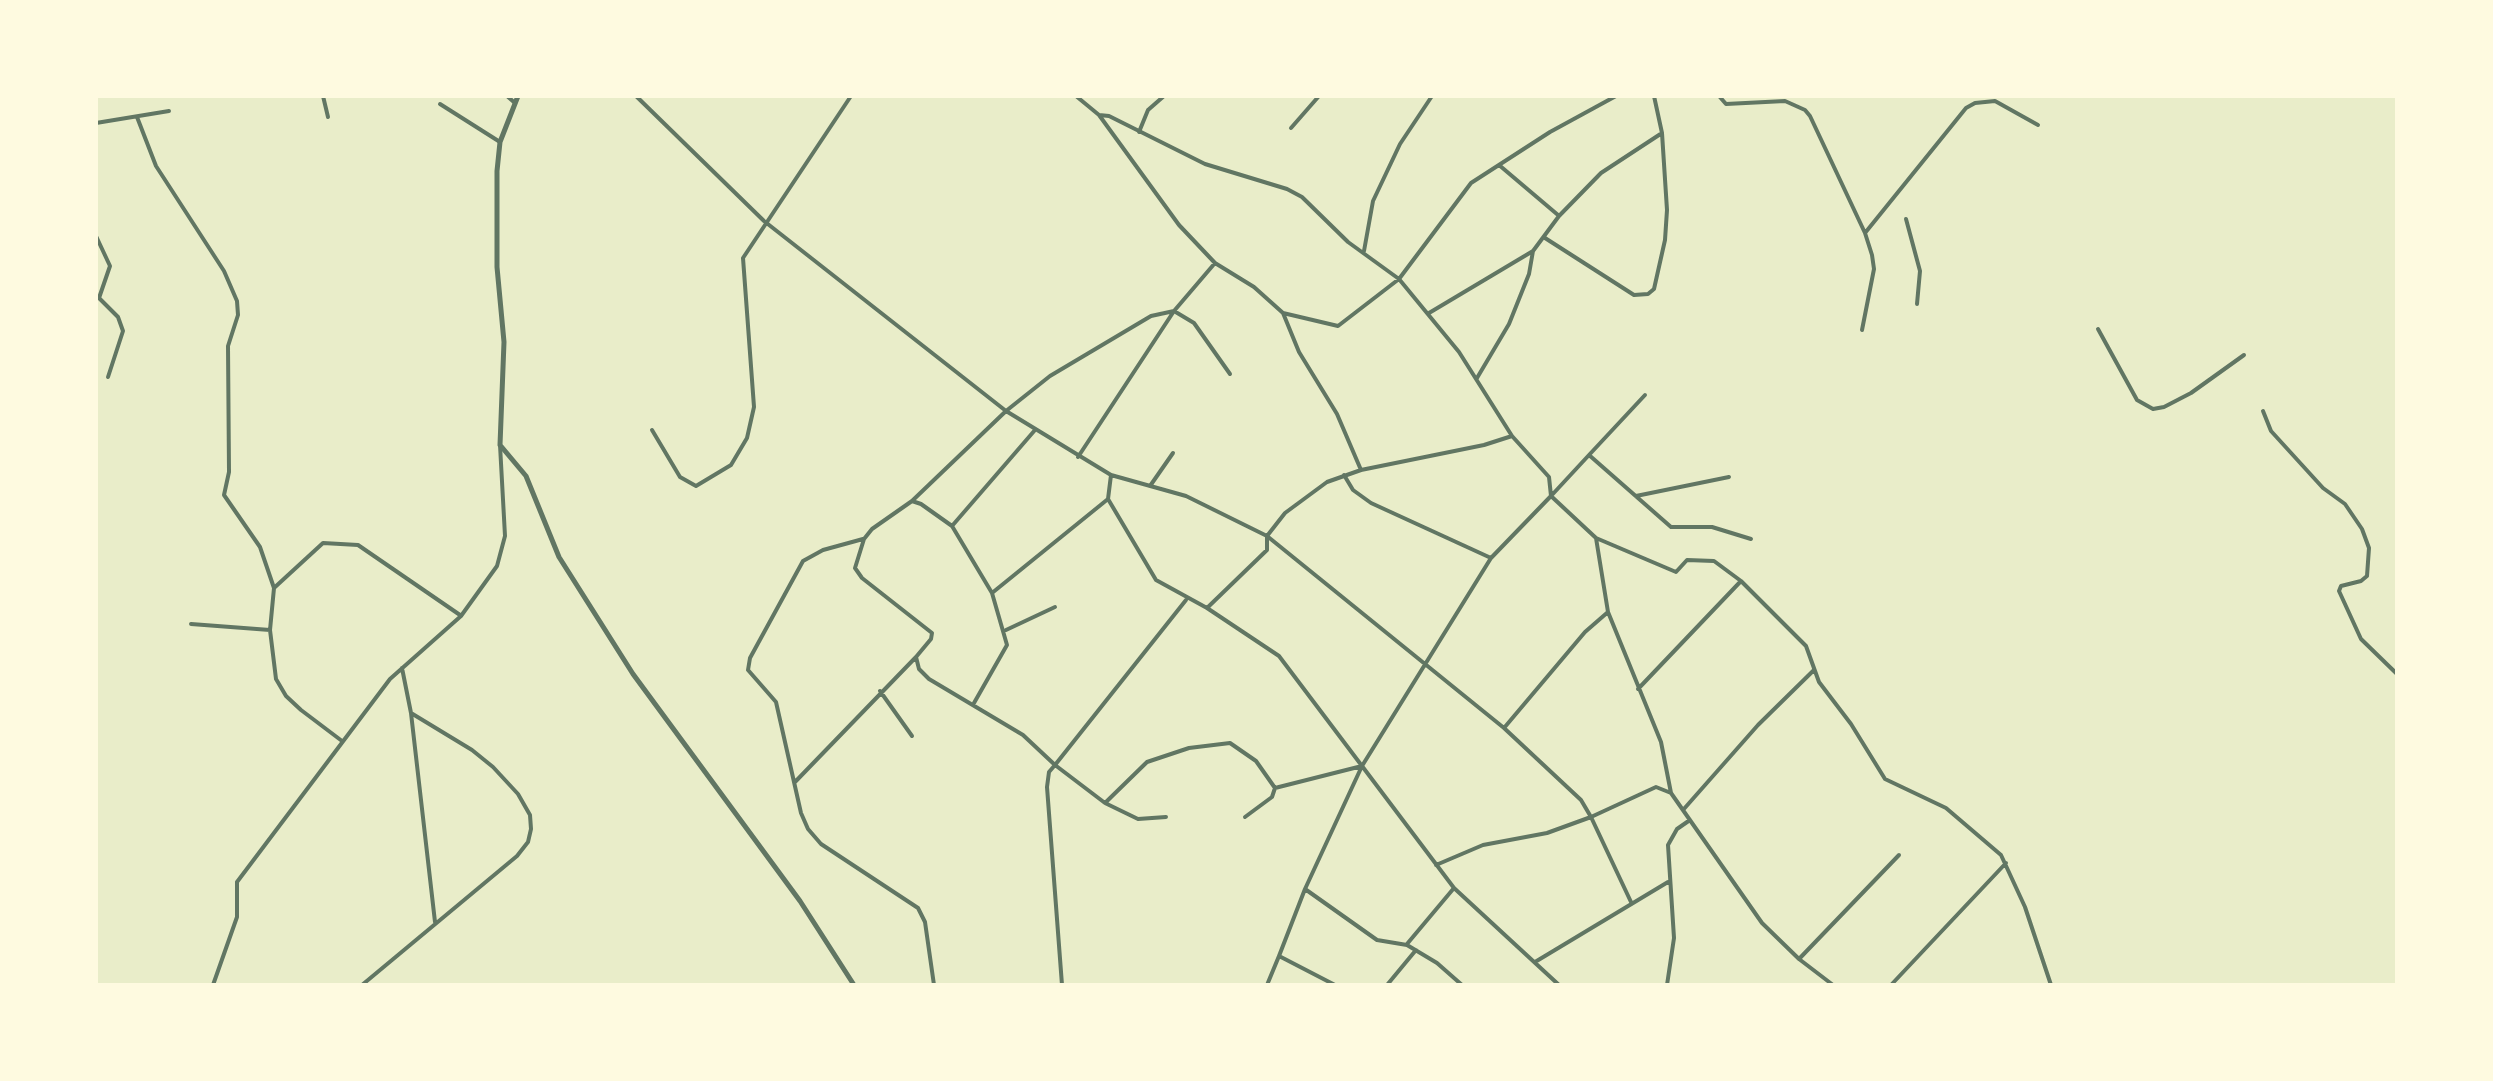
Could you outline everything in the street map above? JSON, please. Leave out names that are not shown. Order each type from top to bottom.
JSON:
[{"type":"street","points":[[323,96],[328,117]]},
{"type":"street","points":[[507,96],[515,103]]},
{"type":"street","points":[[213,985],[237,917],[237,882],[342,741],[402,668],[461,616],[497,566],[503,552],[500,445],[504,342],[497,267],[500,142],[518,96]]},
{"type":"street","points":[[636,96],[764,221],[1006,411],[1078,458],[1111,475],[1212,506],[1267,536],[1504,728],[1581,800],[1631,902]]},
{"type":"street","points":[[652,430],[680,477],[696,486],[731,465],[747,438],[754,407],[743,258],[764,221],[834,126],[851,96]]},
{"type":"street","points":[[1076,96],[1099,115],[1179,225],[1215,263],[1254,287],[1283,313],[1299,352],[1337,414],[1361,470]]},
{"type":"street","points":[[1139,132],[1148,110],[1164,96]]},
{"type":"street","points":[[1291,128],[1319,96]]},
{"type":"street","points":[[1364,251],[1373,201],[1400,144],[1432,96]]},
{"type":"street","points":[[1283,313],[1338,326],[1399,279],[1463,189],[1550,132],[1616,96]]},
{"type":"street","points":[[1545,238],[1634,295],[1651,292],[1656,285],[1666,225],[1662,133],[1654,96]]},
{"type":"street","points":[[1719,96],[1726,104],[1785,101],[1805,110],[1865,233],[1874,269],[1862,330]]},
{"type":"street","points":[[1865,233],[1966,108],[1975,103],[1995,101],[2038,125]]},
{"type":"street","points":[[440,104],[500,142]]},
{"type":"street","points":[[96,123],[169,111]]},
{"type":"street","points":[[1099,115],[1109,116],[1205,164],[1287,189],[1302,197],[1348,242],[1399,279],[1429,313],[1477,378],[1512,436],[1549,477],[1551,496],[1596,538],[1676,572],[1687,560],[1714,561],[1741,581],[1806,646],[1814,670],[1885,779],[1946,808],[2006,863],[2051,985]]},
{"type":"street","points":[[137,117],[156,166],[224,271],[237,301],[238,315],[228,346],[229,472],[224,495],[260,547],[274,588],[270,630],[275,671],[286,696],[342,741]]},
{"type":"street","points":[[1429,313],[1533,251],[1559,216],[1601,173],[1662,133]]},
{"type":"street","points":[[1499,165],[1559,216]]},
{"type":"street","points":[[1906,219],[1920,271],[1917,304]]},
{"type":"street","points":[[96,236],[110,266],[99,298],[118,317],[123,331],[108,377]]},
{"type":"street","points":[[1477,378],[1509,324],[1529,274],[1533,251]]},
{"type":"street","points":[[1078,458],[1174,311],[1215,263]]},
{"type":"street","points":[[794,783],[931,639],[932,633],[858,574],[855,562],[864,539],[888,516],[912,501],[1006,411],[1080,357],[1151,316],[1174,311],[1200,329],[1230,374]]},
{"type":"street","points":[[2098,329],[2137,400],[2153,409],[2191,393],[2244,355]]},
{"type":"street","points":[[1267,985],[1305,889],[1362,766],[1491,558],[1645,395]]},
{"type":"street","points":[[2263,411],[2271,431],[2323,488],[2345,504],[2362,529],[2369,548],[2369,570],[2361,581],[2341,586],[2339,591],[2361,639],[2397,674]]},
{"type":"street","points":[[952,526],[1035,430]]},
{"type":"street","points":[[1207,608],[1267,550],[1267,536],[1285,513],[1310,493],[1344,475],[1361,470],[1484,445],[1512,436]]},
{"type":"street","points":[[500,445],[526,476],[559,557],[633,674],[800,901],[854,985]]},
{"type":"street","points":[[1150,486],[1173,453]]},
{"type":"street","points":[[1589,455],[1671,527],[1712,527],[1751,539]]},
{"type":"street","points":[[1111,475],[1108,499],[1156,580],[1186,600],[1207,608],[1279,656],[1454,888],[1559,985]]},
{"type":"street","points":[[1344,475],[1353,490],[1371,503],[1491,558]]},
{"type":"street","points":[[1636,496],[1729,477]]},
{"type":"street","points":[[992,593],[1108,499]]},
{"type":"street","points":[[912,501],[952,526],[992,593],[1006,630],[1005,653],[973,703]]},
{"type":"street","points":[[1596,538],[1608,612],[1666,756],[1671,793],[1762,923],[1799,959],[1833,985]]},
{"type":"street","points":[[864,539],[823,550],[803,561],[750,658],[748,670],[751,678],[776,702],[801,813],[821,844],[918,908],[925,922],[934,985]]},
{"type":"street","points":[[274,588],[323,543],[358,545],[461,616]]},
{"type":"street","points":[[1638,689],[1741,581]]},
{"type":"street","points":[[1062,985],[1047,787],[1049,772],[1186,600]]},
{"type":"street","points":[[1006,630],[1055,607]]},
{"type":"street","points":[[1504,728],[1585,632],[1608,612]]},
{"type":"street","points":[[191,624],[270,630]]},
{"type":"street","points":[[916,657],[919,669],[929,679],[1023,735],[1055,765],[1105,803],[1138,819],[1166,817]]},
{"type":"street","points":[[402,668],[411,713],[435,922]]},
{"type":"street","points":[[1683,810],[1758,725],[1814,670]]},
{"type":"street","points":[[880,691],[912,736]]},
{"type":"street","points":[[362,985],[517,856],[528,842],[530,815],[518,794],[472,750],[411,713]]},
{"type":"street","points":[[1105,803],[1147,762],[1189,748],[1230,743],[1256,761],[1275,788]]},
{"type":"street","points":[[1275,788],[1362,766]]},
{"type":"street","points":[[1436,865],[1483,845],[1547,833],[1656,787],[1671,793]]},
{"type":"street","points":[[1245,817],[1272,797],[1275,788]]},
{"type":"street","points":[[1667,985],[1674,938],[1668,882],[1671,837],[1690,820]]},
{"type":"street","points":[[1799,959],[1899,855]]},
{"type":"street","points":[[1891,985],[2006,863]]},
{"type":"street","points":[[1535,962],[1668,882]]},
{"type":"street","points":[[1407,945],[1454,888]]},
{"type":"street","points":[[1305,889],[1377,940],[1407,945],[1462,985]]},
{"type":"street","points":[[1387,985],[1416,950]]},
{"type":"street","points":[[1279,956],[1335,985]]}]
